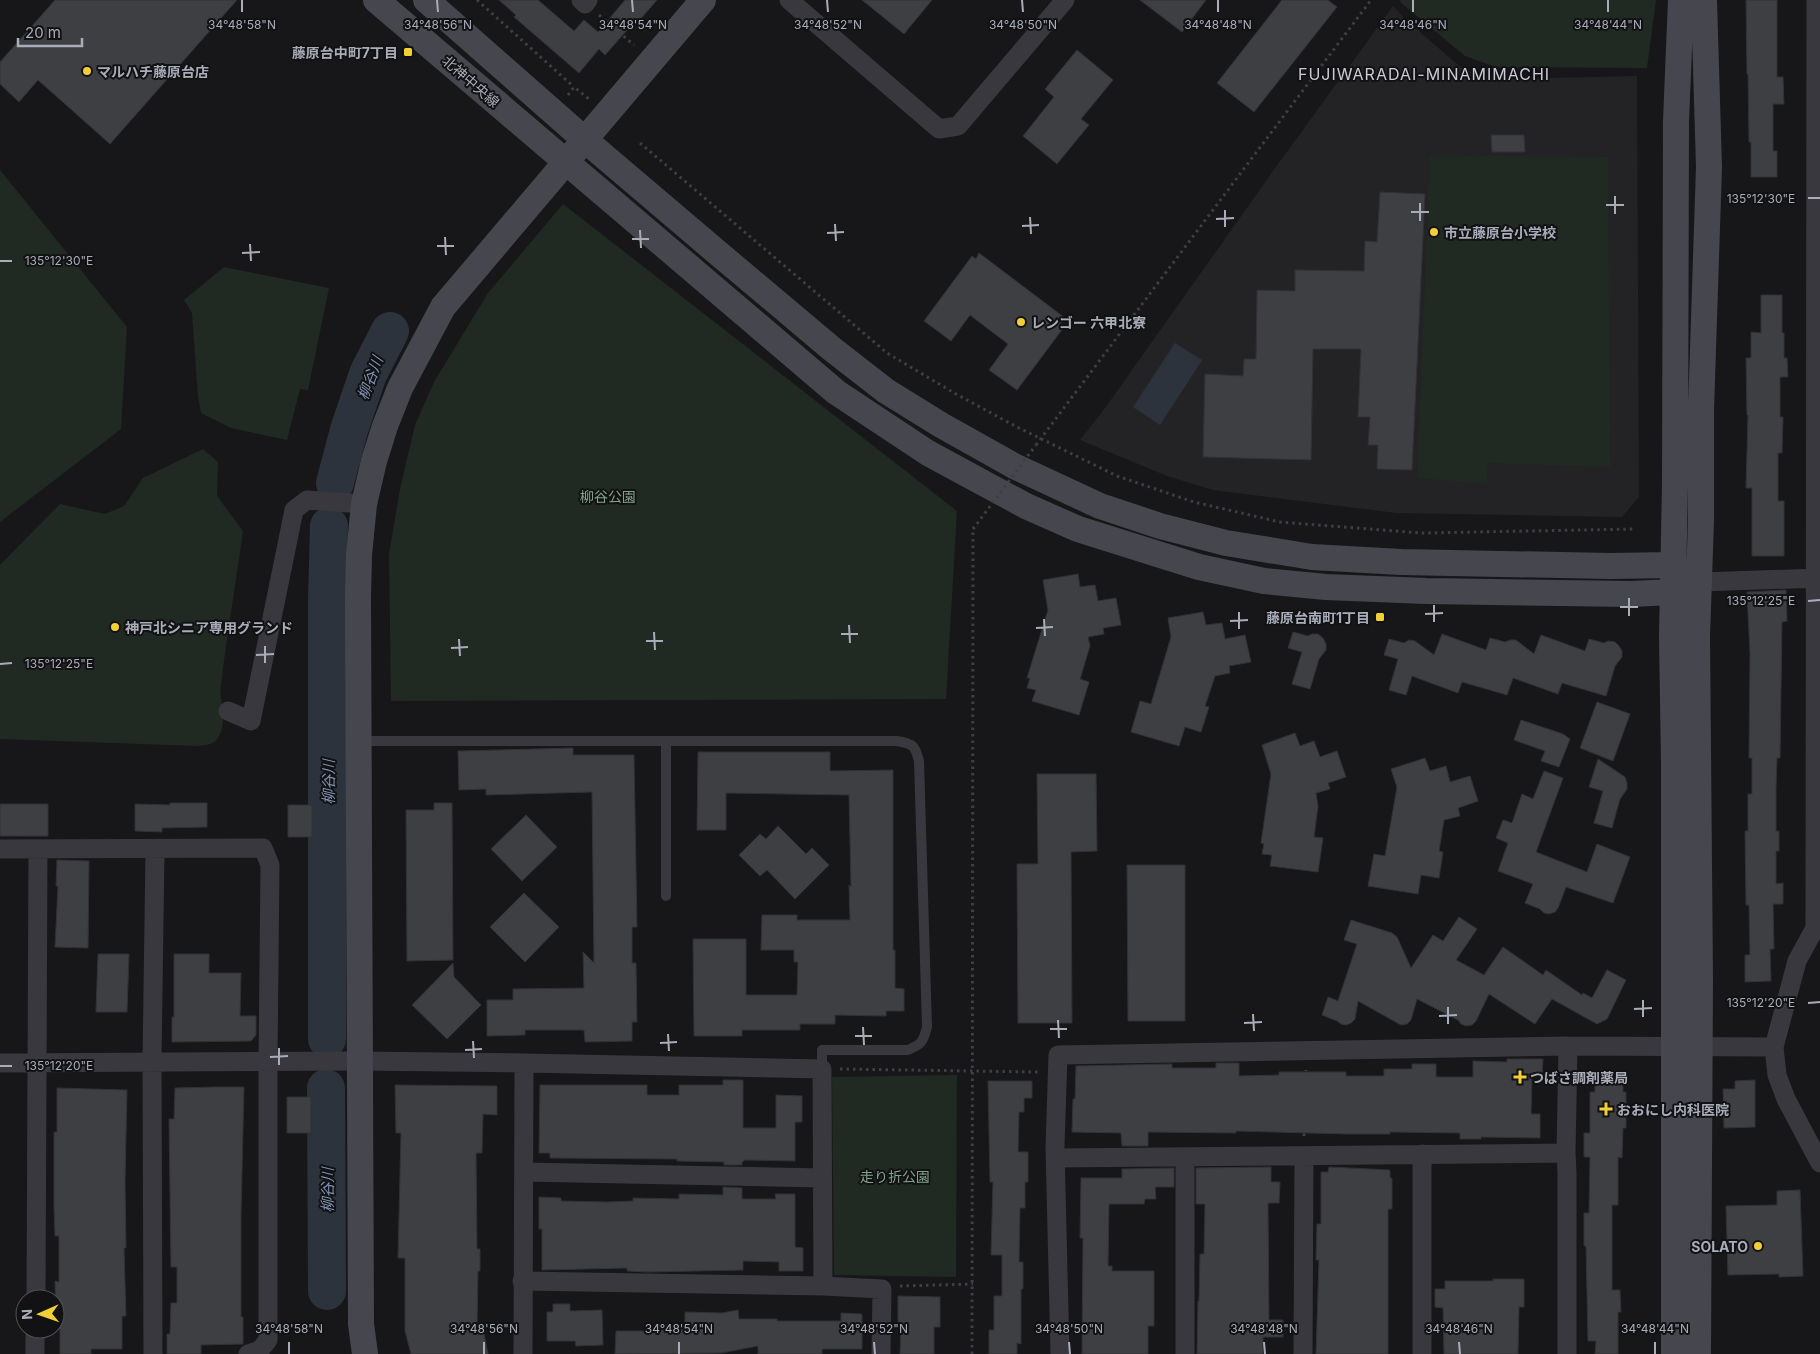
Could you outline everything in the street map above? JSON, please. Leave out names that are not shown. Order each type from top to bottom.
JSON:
[{"type":"street","name":"北神中央線","points":[[376,0],[836,392],[928,453],[1026,506],[1078,530],[1199,567],[1264,581],[1308,586],[1426,592],[1631,594],[1673,592],[1699,582]]},
{"type":"street","points":[[426,0],[586,140],[817,336],[886,391],[941,425],[1014,466],[1100,506],[1160,526],[1226,543],[1312,557],[1401,562],[1610,566],[1672,565],[1699,582],[1817,578]]},
{"type":"street","points":[[365,1354],[361,1324],[359,740],[359,555],[364,504],[385,426],[400,388],[443,308],[703,0]]},
{"type":"street","points":[[789,0],[939,129],[958,126],[1065,0]]},
{"type":"street","points":[[1681,0],[1676,121],[1675,485],[1672,636],[1698,1354]]},
{"type":"street","points":[[1674,1354],[1686,1046],[1700,978],[1698,646],[1701,410],[1709,167],[1704,0]]},
{"type":"street","points":[[1816,0],[1818,137],[1817,925],[1797,961],[1774,1047],[1777,1075],[1786,1099],[1820,1163]]},
{"type":"street","points":[[228,711],[251,721],[294,510],[306,500],[364,504]]},
{"type":"street","points":[[0,849],[262,848],[270,865],[268,1340],[260,1350],[248,1354]]},
{"type":"street","points":[[36,1289],[38,849]]},
{"type":"street","points":[[153,1354],[152,1062],[155,849]]},
{"type":"street","points":[[1060,1354],[1056,1158],[1058,1055],[1568,1046],[1774,1047]]},
{"type":"street","points":[[1567,1354],[1566,1153],[1568,1046]]},
{"type":"street","points":[[0,1063],[524,1063],[822,1069],[823,1286]]},
{"type":"street","points":[[523,1354],[524,1063]]},
{"type":"street","points":[[1056,1158],[1566,1153]]},
{"type":"street","points":[[1422,1154],[1422,1354]]},
{"type":"street","points":[[1303,1354],[1304,1156]]},
{"type":"street","points":[[1185,1158],[1185,1354]]},
{"type":"street","points":[[524,1172],[822,1178]]},
{"type":"street","points":[[522,1281],[823,1286],[882,1289],[881,1354]]},
{"type":"street","points":[[35,1339],[35,1354]]},
{"type":"lane","points":[[359,740],[897,741],[910,744],[916,749],[919,761],[927,1027],[924,1041],[908,1050],[822,1050],[822,1069]]},
{"type":"lane","points":[[666,741],[666,896]]},
{"type":"path","points":[[477,0],[594,104]]},
{"type":"path","points":[[972,1354],[973,529],[1371,0]]},
{"type":"path","points":[[585,1],[641,51]]},
{"type":"path","points":[[565,99],[574,87]]},
{"type":"path","points":[[640,143],[887,352],[956,394],[1040,440],[1117,476],[1194,502],[1280,522],[1422,533],[1634,529]]},
{"type":"path","points":[[1304,1156],[1306,1051]]},
{"type":"path","points":[[822,1069],[1058,1072]]},
{"type":"path","points":[[882,1289],[973,1284]]},
{"type":"shaded area","name":"市立藤原台小学校","points":[[1393,6],[1406,20],[1464,70],[1499,79],[1637,76],[1639,497],[1622,517],[1396,513],[1213,490],[1167,476],[1080,440],[1105,408]]},
{"type":"shaded area","points":[[1175,343],[1202,360],[1160,425],[1133,407]]},
{"type":"green space","points":[[1401,0],[1656,0],[1647,68],[1496,67],[1465,56],[1400,2]]},
{"type":"green space","points":[[1430,155],[1608,157],[1610,467],[1488,463],[1487,484],[1417,478]]},
{"type":"green space","points":[[0,170],[127,327],[121,429],[0,522]]},
{"type":"green space","name":"柳谷公園","points":[[563,204],[957,511],[946,699],[391,701],[389,554],[400,489],[415,425],[434,382],[488,293]]},
{"type":"green space","points":[[224,267],[329,288],[308,390],[300,389],[287,440],[231,428],[201,413],[198,397],[192,313],[184,300]]},
{"type":"green space","name":"神戸北シニア専用グランド","points":[[203,449],[218,462],[217,496],[243,531],[221,685],[223,722],[216,740],[199,746],[0,739],[0,565],[60,504],[105,514],[124,506],[143,478]]},
{"type":"green space","name":"走り折公園","points":[[957,1075],[956,1277],[834,1275],[832,1077]]},
{"type":"building","name":"マルハチ藤原台店","points":[[55,0],[237,0],[110,144],[38,80],[19,102],[0,84],[0,62]]},
{"type":"building","points":[[499,0],[538,0],[574,31],[584,20],[598,32],[625,0],[657,0],[631,30],[629,28],[605,55],[599,49],[579,73],[514,17],[516,15]]},
{"type":"building","points":[[862,0],[932,0],[904,34]]},
{"type":"building","points":[[1140,0],[1206,0],[1182,32]]},
{"type":"building","points":[[1282,0],[1328,0],[1337,7],[1254,112],[1217,83]]},
{"type":"building","points":[[1746,0],[1777,0],[1777,77],[1783,77],[1784,104],[1773,104],[1773,151],[1777,151],[1777,177],[1751,177]]},
{"type":"building","points":[[1077,50],[1113,80],[1081,119],[1089,125],[1057,164],[1023,136],[1054,97],[1045,89]]},
{"type":"building","points":[[1491,135],[1524,135],[1525,152],[1492,152]]},
{"type":"building","points":[[1380,192],[1425,194],[1412,470],[1377,469],[1378,445],[1368,445],[1370,417],[1358,417],[1361,349],[1313,349],[1311,460],[1203,457],[1205,374],[1243,376],[1244,359],[1256,359],[1257,290],[1295,291],[1295,270],[1364,271],[1365,241],[1377,242]]},
{"type":"building","name":"レンゴー 六甲北寮","points":[[979,253],[1065,318],[1060,324],[1064,327],[1017,390],[989,370],[1008,344],[970,315],[951,341],[924,321],[972,256],[976,259]]},
{"type":"building","points":[[1761,295],[1782,295],[1782,333],[1784,333],[1784,358],[1787,358],[1788,377],[1780,377],[1780,417],[1783,417],[1782,453],[1778,453],[1778,501],[1784,501],[1784,556],[1752,556],[1752,488],[1746,488],[1748,415],[1746,358],[1751,358],[1751,332],[1761,333]]},
{"type":"building","points":[[1078,574],[1080,587],[1095,585],[1098,601],[1116,598],[1121,625],[1103,628],[1104,634],[1088,637],[1090,646],[1080,679],[1089,682],[1079,715],[1032,701],[1036,690],[1027,688],[1030,678],[1027,678],[1048,610],[1043,580]]},
{"type":"building","points":[[1786,590],[1787,621],[1782,622],[1780,758],[1777,758],[1776,789],[1776,831],[1779,831],[1779,851],[1776,851],[1776,884],[1783,883],[1783,904],[1773,904],[1774,949],[1770,949],[1771,981],[1745,982],[1745,955],[1750,955],[1749,905],[1746,905],[1745,831],[1748,831],[1748,794],[1752,794],[1752,758],[1749,758],[1750,653],[1747,592]]},
{"type":"building","points":[[1203,612],[1206,625],[1222,623],[1225,639],[1245,635],[1251,662],[1229,666],[1230,673],[1215,676],[1205,706],[1209,707],[1201,732],[1185,727],[1179,746],[1131,732],[1140,701],[1151,704],[1171,637],[1168,618]]},
{"type":"building","points":[[1293,632],[1308,636],[1318,634],[1326,644],[1326,650],[1319,659],[1310,689],[1292,684],[1302,652],[1288,648]]},
{"type":"building","points":[[1442,634],[1486,650],[1490,638],[1505,642],[1516,640],[1534,654],[1541,635],[1585,651],[1589,639],[1604,643],[1608,641],[1615,642],[1619,646],[1622,651],[1622,657],[1615,666],[1606,696],[1562,683],[1558,694],[1513,678],[1507,695],[1462,682],[1458,693],[1412,676],[1406,695],[1389,690],[1398,659],[1384,655],[1389,639],[1404,643],[1409,640],[1415,641],[1434,655]]},
{"type":"building","points":[[1597,702],[1630,714],[1613,761],[1580,748]]},
{"type":"building","points":[[1521,720],[1563,734],[1570,739],[1559,767],[1541,761],[1545,751],[1514,740]]},
{"type":"building","points":[[1295,733],[1300,746],[1314,741],[1320,757],[1337,751],[1346,777],[1328,783],[1330,789],[1316,793],[1318,806],[1314,837],[1323,838],[1318,872],[1270,866],[1272,855],[1262,854],[1264,844],[1261,843],[1271,774],[1262,745]]},
{"type":"building","points":[[573,748],[573,755],[634,755],[637,927],[632,927],[632,963],[636,963],[637,1022],[632,1022],[632,1041],[585,1042],[584,1030],[525,1030],[525,1035],[487,1036],[487,1000],[513,1000],[513,989],[584,988],[583,952],[594,963],[592,792],[486,795],[486,789],[459,790],[458,751]]},
{"type":"building","points":[[698,752],[830,752],[830,771],[893,770],[893,950],[895,950],[895,988],[904,989],[904,1011],[886,1011],[886,1016],[835,1015],[835,1024],[800,1024],[800,1030],[742,1030],[742,1036],[694,1036],[693,939],[746,939],[746,995],[797,995],[798,962],[794,962],[794,950],[761,950],[762,915],[797,915],[797,920],[850,920],[849,885],[851,887],[849,795],[726,793],[726,830],[697,830]]},
{"type":"building","points":[[1425,758],[1430,771],[1446,766],[1450,782],[1470,776],[1478,801],[1458,808],[1460,816],[1444,820],[1439,851],[1443,852],[1439,878],[1421,875],[1418,894],[1368,886],[1374,854],[1385,856],[1397,787],[1391,769]]},
{"type":"building","points":[[1598,759],[1625,777],[1627,783],[1627,789],[1620,799],[1612,828],[1594,823],[1603,791],[1589,787]]},
{"type":"building","points":[[1544,771],[1563,778],[1536,852],[1587,872],[1597,844],[1630,857],[1613,903],[1566,887],[1555,912],[1544,913],[1540,909],[1525,903],[1533,884],[1498,871],[1508,843],[1496,838],[1503,820],[1512,823],[1522,794],[1533,799]]},
{"type":"building","points":[[1037,774],[1096,774],[1097,851],[1071,852],[1072,1023],[1018,1023],[1017,864],[1038,864]]},
{"type":"building","points":[[170,803],[207,803],[207,827],[162,828],[162,832],[135,831],[135,804],[170,805]]},
{"type":"building","points":[[434,803],[452,803],[453,960],[407,961],[406,810],[434,810]]},
{"type":"building","points":[[0,804],[48,804],[48,836],[0,836]]},
{"type":"building","points":[[288,805],[312,805],[312,837],[288,837]]},
{"type":"building","points":[[526,815],[557,847],[522,881],[491,849]]},
{"type":"building","points":[[778,826],[806,854],[812,848],[829,865],[795,899],[767,870],[760,876],[739,855],[760,834],[766,839]]},
{"type":"building","points":[[57,860],[89,861],[88,948],[55,947],[58,886],[56,886]]},
{"type":"building","points":[[1127,865],[1185,865],[1185,1021],[1128,1021]]},
{"type":"building","points":[[524,893],[559,927],[525,962],[490,927]]},
{"type":"building","points":[[1459,917],[1477,929],[1456,960],[1484,975],[1503,947],[1543,975],[1546,970],[1582,995],[1583,993],[1592,998],[1607,970],[1626,980],[1607,1019],[1597,1024],[1552,999],[1535,1024],[1489,994],[1476,1021],[1472,1025],[1466,1026],[1417,999],[1411,1020],[1407,1024],[1401,1025],[1358,1001],[1355,1019],[1346,1025],[1322,1015],[1328,997],[1338,1001],[1357,944],[1344,940],[1351,920],[1392,933],[1397,937],[1411,968],[1433,935],[1443,941]]},
{"type":"building","points":[[98,954],[129,954],[127,1012],[96,1012]]},
{"type":"building","points":[[174,954],[209,954],[209,973],[241,973],[240,1016],[256,1016],[256,1035],[251,1041],[172,1042]]},
{"type":"building","points":[[453,963],[454,977],[481,1005],[447,1039],[412,1005]]},
{"type":"building","points":[[1507,1059],[1543,1059],[1542,1076],[1532,1076],[1531,1114],[1540,1114],[1540,1138],[1481,1137],[1481,1139],[1460,1139],[1460,1133],[1148,1132],[1148,1146],[1122,1146],[1121,1133],[1072,1132],[1076,1066],[1172,1064],[1172,1068],[1216,1068],[1216,1063],[1239,1063],[1239,1076],[1279,1075],[1279,1072],[1346,1072],[1346,1076],[1384,1076],[1384,1069],[1412,1069],[1412,1064],[1436,1064],[1436,1077],[1473,1077],[1473,1061],[1507,1062]]},
{"type":"building","points":[[1595,1075],[1623,1075],[1623,1092],[1626,1092],[1626,1128],[1623,1128],[1622,1158],[1618,1157],[1618,1205],[1612,1205],[1612,1290],[1620,1290],[1621,1312],[1618,1312],[1618,1354],[1595,1354],[1596,1341],[1588,1341],[1584,1213],[1589,1213],[1590,1157],[1584,1157],[1584,1133],[1590,1133],[1590,1092],[1595,1092]]},
{"type":"building","points":[[723,1080],[743,1080],[743,1128],[776,1128],[776,1095],[802,1096],[802,1122],[795,1122],[795,1161],[745,1160],[742,1162],[742,1165],[724,1165],[724,1162],[677,1161],[677,1159],[550,1158],[550,1153],[539,1153],[540,1085],[647,1085],[647,1095],[679,1095],[679,1085],[723,1085]]},
{"type":"building","points":[[1755,1080],[1755,1127],[1724,1128],[1723,1089],[1735,1089],[1735,1081]]},
{"type":"building","points":[[988,1081],[1032,1081],[1032,1098],[1024,1098],[1024,1112],[1019,1112],[1018,1152],[1028,1152],[1028,1182],[1025,1182],[1025,1208],[1020,1208],[1019,1262],[1023,1262],[1023,1289],[1021,1289],[1021,1344],[1017,1343],[1017,1354],[989,1354],[989,1330],[994,1330],[994,1296],[1002,1296],[1002,1255],[991,1255],[993,1182],[990,1182]]},
{"type":"building","points":[[395,1085],[497,1086],[497,1115],[483,1114],[482,1153],[476,1153],[477,1249],[480,1249],[477,1325],[482,1324],[488,1354],[411,1354],[405,1331],[405,1258],[398,1258],[401,1133],[396,1133]]},
{"type":"building","points":[[244,1087],[241,1214],[241,1317],[243,1317],[243,1344],[201,1345],[201,1354],[167,1354],[167,1334],[170,1334],[171,1303],[177,1303],[177,1267],[171,1267],[169,1119],[174,1119],[175,1088]]},
{"type":"building","points":[[57,1088],[127,1090],[126,1248],[124,1248],[126,1316],[122,1316],[122,1349],[91,1349],[91,1354],[60,1354],[60,1339],[65,1339],[65,1289],[55,1289],[55,1281],[59,1282],[59,1236],[55,1236],[54,1207],[54,1132],[57,1132]]},
{"type":"building","points":[[287,1097],[311,1097],[311,1133],[287,1133]]},
{"type":"building","points":[[1271,1167],[1271,1182],[1280,1182],[1279,1203],[1268,1203],[1269,1320],[1283,1320],[1283,1337],[1263,1337],[1263,1354],[1197,1354],[1200,1254],[1204,1254],[1205,1204],[1196,1204],[1196,1168]]},
{"type":"building","points":[[1329,1167],[1390,1170],[1390,1178],[1392,1178],[1392,1209],[1388,1209],[1388,1354],[1316,1354],[1319,1260],[1316,1260],[1317,1224],[1321,1224],[1321,1172],[1328,1172]]},
{"type":"building","points":[[1174,1168],[1174,1187],[1155,1187],[1156,1199],[1145,1199],[1144,1204],[1109,1204],[1108,1266],[1112,1266],[1112,1271],[1154,1271],[1154,1326],[1148,1326],[1148,1354],[1082,1354],[1083,1238],[1080,1238],[1081,1178],[1122,1178],[1122,1169]]},
{"type":"building","points":[[723,1187],[742,1188],[742,1199],[776,1199],[775,1194],[795,1194],[795,1247],[803,1248],[803,1271],[779,1271],[779,1262],[743,1261],[743,1270],[648,1272],[627,1271],[627,1268],[542,1270],[542,1229],[539,1229],[539,1197],[561,1198],[561,1201],[607,1202],[633,1201],[633,1198],[679,1199],[679,1194],[723,1195]]},
{"type":"building","points":[[1800,1190],[1803,1276],[1779,1277],[1779,1274],[1728,1275],[1726,1206],[1777,1205],[1777,1191]]},
{"type":"building","points":[[1493,1279],[1524,1279],[1524,1307],[1519,1307],[1518,1354],[1444,1354],[1443,1308],[1435,1307],[1435,1289],[1445,1289],[1445,1281],[1493,1281]]},
{"type":"building","points":[[898,1296],[940,1297],[940,1327],[934,1327],[934,1354],[900,1354],[901,1327],[898,1327]]},
{"type":"building","points":[[553,1304],[570,1304],[570,1311],[602,1310],[603,1345],[576,1346],[575,1341],[547,1341],[547,1312],[553,1312]]},
{"type":"building","points":[[738,1310],[739,1319],[777,1319],[777,1321],[841,1321],[841,1313],[862,1314],[862,1349],[822,1349],[822,1354],[758,1354],[758,1346],[721,1353],[615,1354],[616,1331],[656,1331],[656,1325],[685,1325],[685,1312],[722,1313]]},
{"type":"waterway","name":"柳谷川","points":[[335,483],[349,430],[368,374],[390,331]]},
{"type":"waterway","name":"柳谷川","points":[[327,1039],[327,601],[329,526]]},
{"type":"waterway","name":"柳谷川","points":[[326,1088],[327,1291]]},
{"type":"place","name":"藤原台中町7丁目","points":[[408,52]]},
{"type":"place","name":"マルハチ藤原台店","points":[[87,71]]},
{"type":"place","name":"市立藤原台小学校","points":[[1434,232]]},
{"type":"place","name":"レンゴー 六甲北寮","points":[[1021,322]]},
{"type":"place","name":"藤原台南町1丁目","points":[[1380,617]]},
{"type":"place","name":"神戸北シニア専用グランド","points":[[115,627]]},
{"type":"place","name":"つばさ調剤薬局","points":[[1520,1077]]},
{"type":"place","name":"おおにし内科医院","points":[[1606,1109]]},
{"type":"place","name":"SOLATO","points":[[1758,1246]]},
{"type":"district","name":"FUJIWARADAI-MINAMIMACHI","points":[[1424,74]]}]
